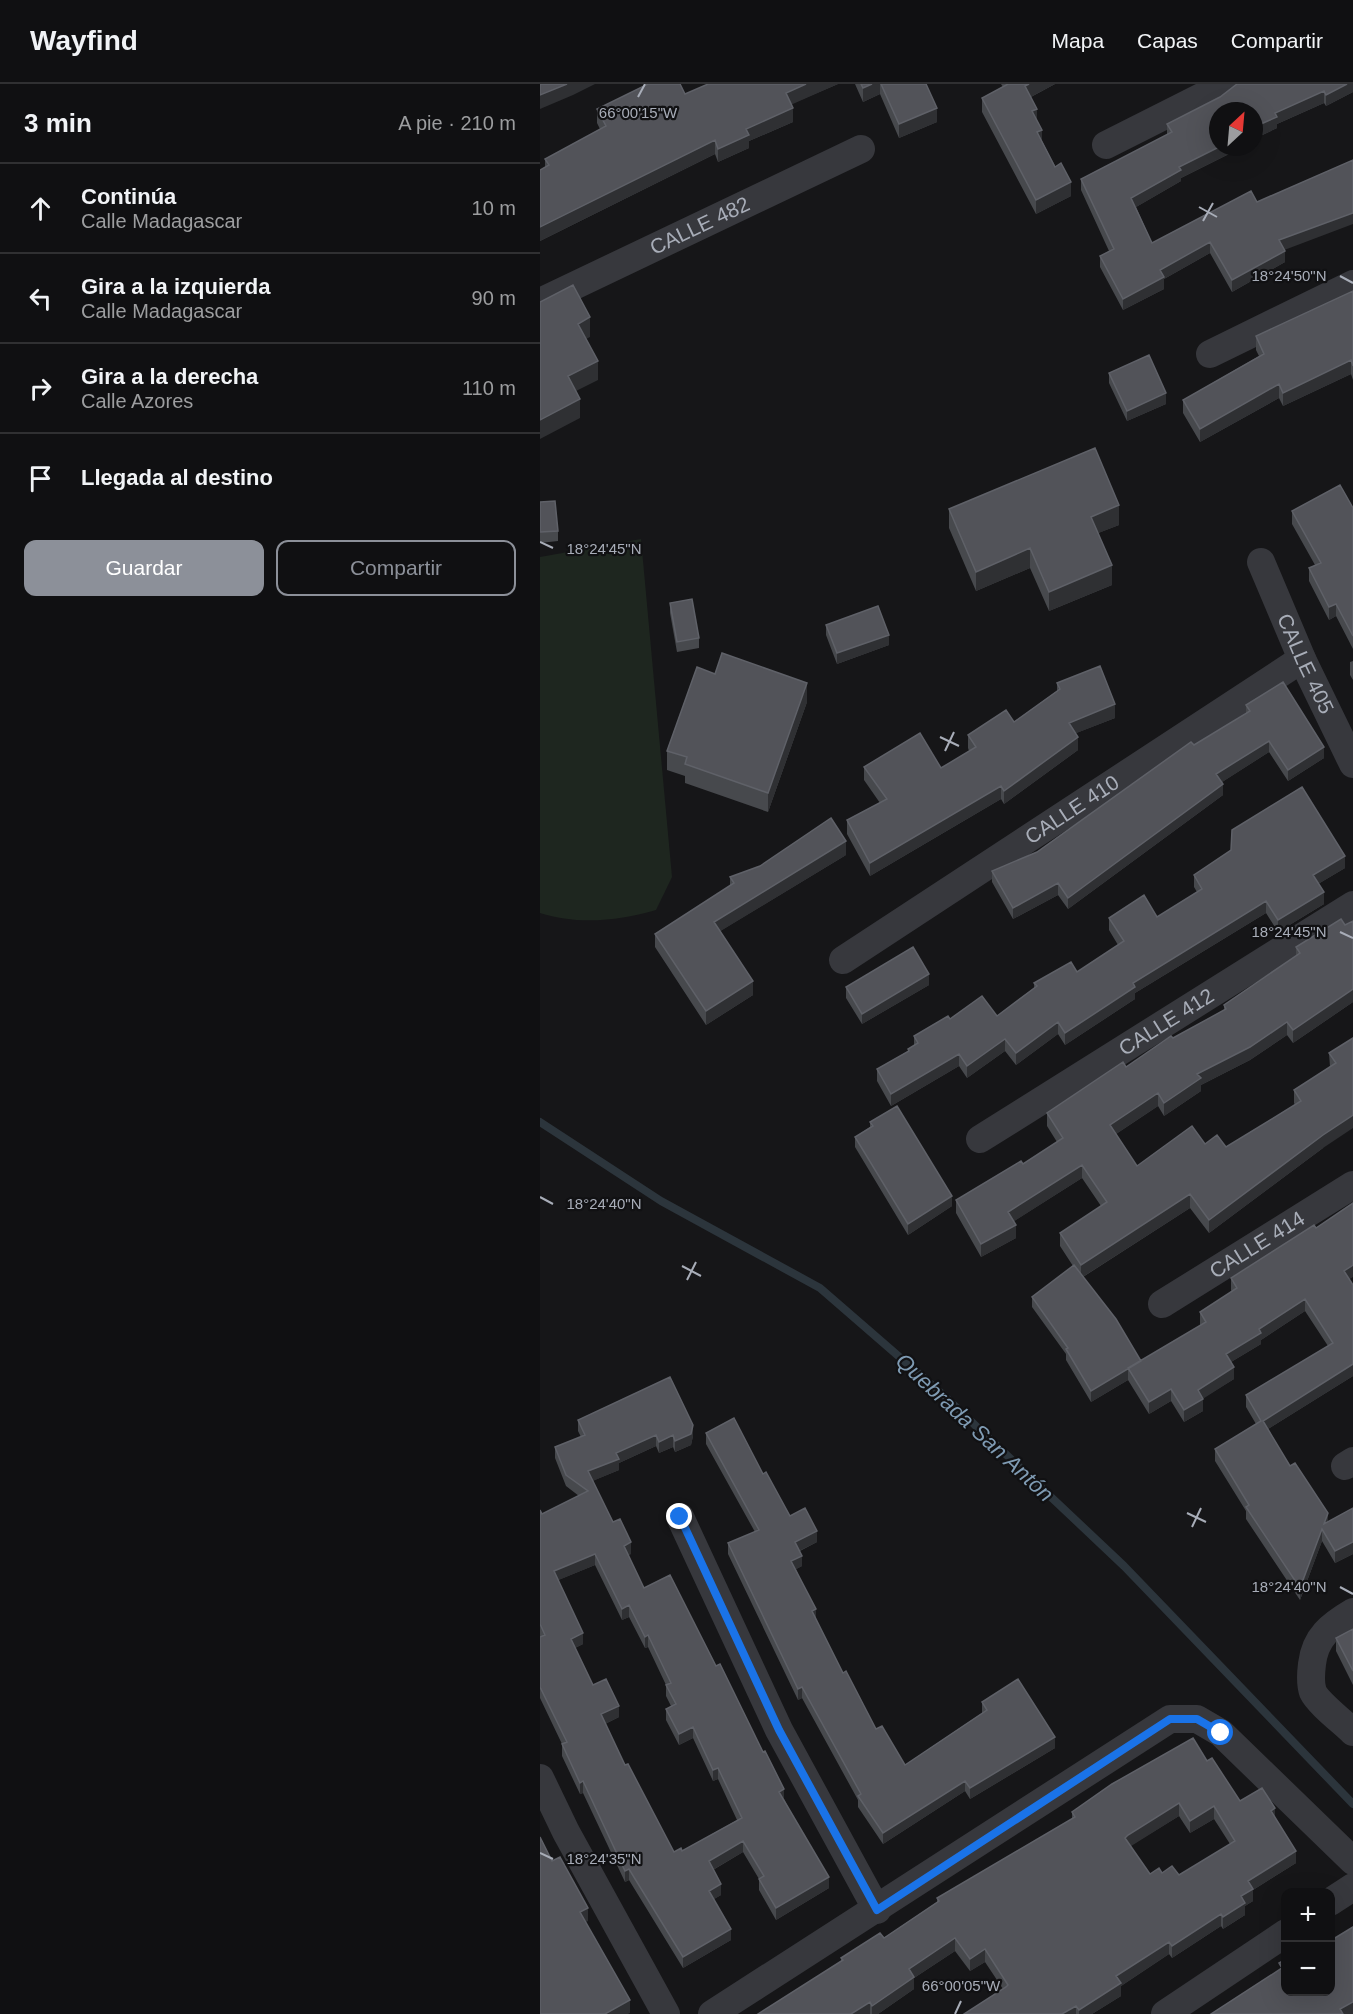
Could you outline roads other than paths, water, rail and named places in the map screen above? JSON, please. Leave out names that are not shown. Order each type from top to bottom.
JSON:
[{"type":"street","points":[[1106,145],[1227,84]]},
{"type":"street","name":"CALLE 482","points":[[540,302],[861,149]]},
{"type":"street","points":[[1210,354],[1353,284]]},
{"type":"street","name":"CALLE 405","points":[[1261,561],[1302,659],[1353,764]]},
{"type":"street","name":"CALLE 410","points":[[843,960],[1302,659]]},
{"type":"street","name":"CALLE 412","points":[[980,1139],[1353,905]]},
{"type":"street","name":"CALLE 414","points":[[1162,1304],[1353,1185]]},
{"type":"street","points":[[680,1517],[779,1730],[877,1910]]},
{"type":"street","points":[[1353,1612],[1333,1624],[1320,1637],[1313,1652],[1311,1673],[1314,1693],[1353,1732]]},
{"type":"street","points":[[712,2014],[877,1910],[1170,1719],[1197,1719],[1221,1733],[1353,1861]]},
{"type":"street","points":[[540,1778],[566,1832],[666,2014]]},
{"type":"street","points":[[1335,1899],[1353,1887]]},
{"type":"street","points":[[1165,2014],[1281,1936]]},
{"type":"waterway","name":"Quebrada San Antón","points":[[540,1122],[661,1201],[820,1288],[941,1393],[1124,1566],[1353,1804]]}]
